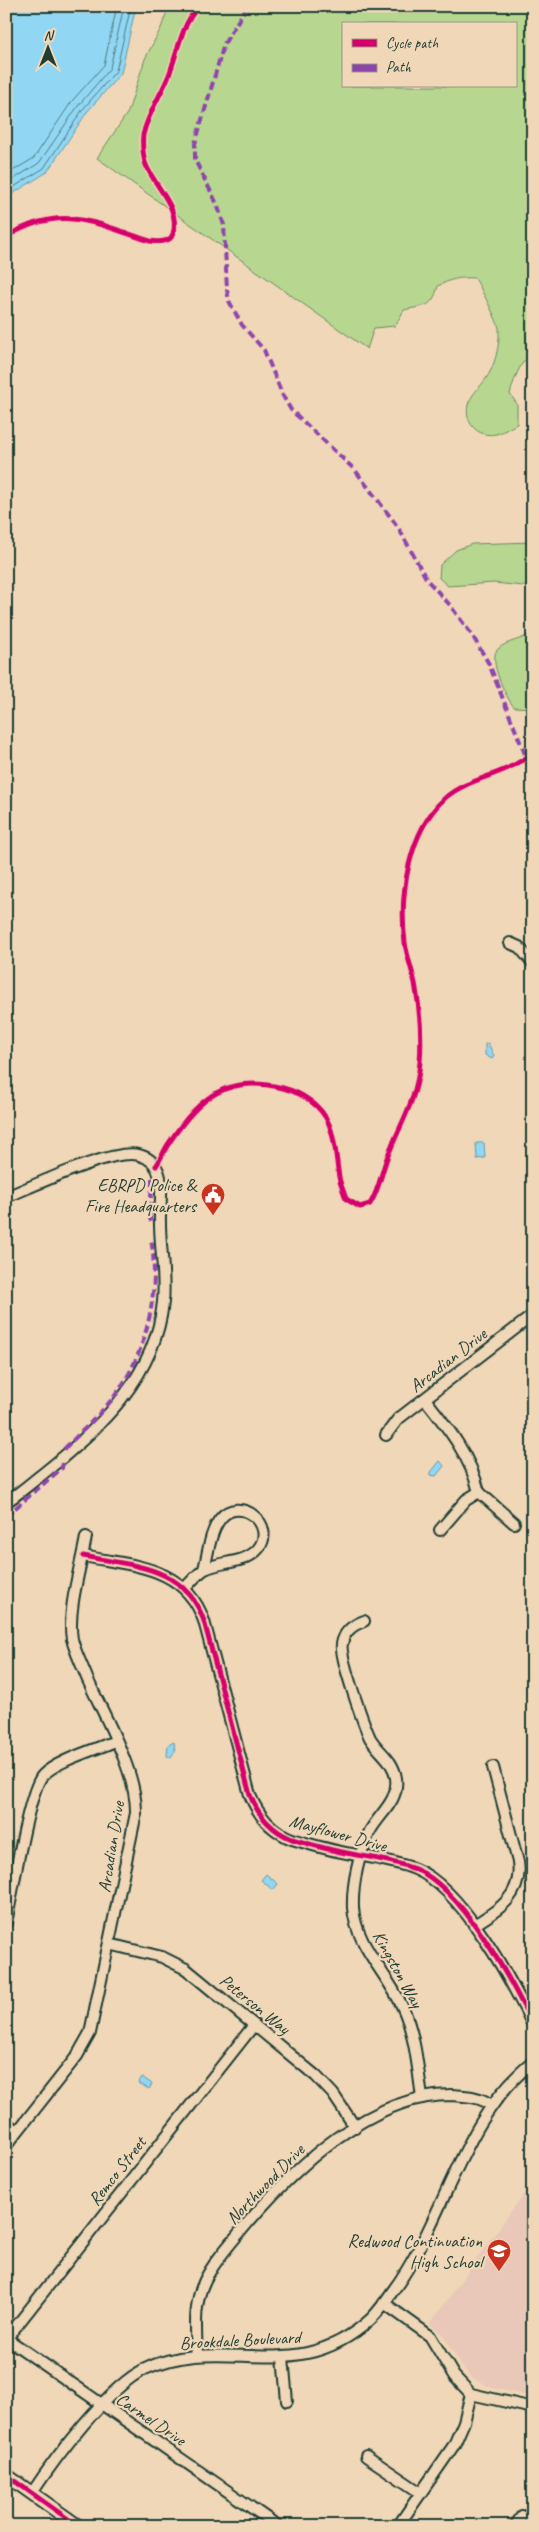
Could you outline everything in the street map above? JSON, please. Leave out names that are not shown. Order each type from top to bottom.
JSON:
[{"type":"main road","points":[[6,2475],[78,2526]]},
{"type":"street","points":[[510,944],[519,947],[533,963]]},
{"type":"street","points":[[6,1197],[113,1156],[136,1154],[150,1159],[161,1177],[160,1226],[164,1282],[163,1304],[154,1343],[147,1360],[128,1391],[84,1439],[6,1502]]},
{"type":"street","name":"Arcadian Drive","points":[[386,1435],[398,1419],[533,1315]]},
{"type":"street","points":[[425,1398],[461,1447],[471,1464],[479,1492],[514,1523]]},
{"type":"street","points":[[440,1530],[466,1500],[479,1492]]},
{"type":"street","points":[[185,1588],[204,1569],[216,1526],[224,1514],[240,1510],[256,1516],[263,1528],[262,1541],[258,1549],[244,1558],[204,1569]]},
{"type":"street","name":"Arcadian Drive","points":[[6,2146],[77,2056],[87,2039],[96,2015],[134,1829],[136,1803],[133,1784],[72,1638],[72,1616],[86,1537]]},
{"type":"street","name":"Mayflower Drive","points":[[83,1556],[152,1570],[173,1579],[185,1588],[197,1604],[204,1621],[250,1795],[256,1808],[271,1826],[285,1836],[393,1862],[427,1875],[450,1894],[474,1925],[517,1992],[533,2025]]},
{"type":"street","name":"Kingston Way","points":[[364,1621],[354,1625],[347,1631],[343,1638],[342,1655],[370,1737],[391,1761],[396,1782],[391,1802],[371,1830],[361,1855],[353,1898],[356,1925],[367,1950],[394,1991],[405,2012],[422,2098]]},
{"type":"street","points":[[6,1924],[31,1801],[37,1782],[54,1767],[115,1741]]},
{"type":"street","points":[[474,1925],[508,1901],[516,1890],[519,1877],[518,1862],[493,1767]]},
{"type":"street","name":"Peterson Way","points":[[109,1944],[152,1954],[179,1965],[325,2084],[355,2127]]},
{"type":"street","name":"Remco Street","points":[[6,2338],[254,2025]]},
{"type":"street","name":"Brookdale Boulevard","points":[[32,2493],[101,2405],[120,2385],[138,2372],[170,2360],[197,2355],[283,2358],[311,2353],[343,2339],[372,2318],[415,2258],[491,2105],[533,2062]]},
{"type":"street","name":"Northwood Drive","points":[[197,2355],[198,2299],[205,2280],[218,2259],[282,2185],[312,2157],[355,2127],[393,2107],[422,2098],[464,2096],[480,2099],[491,2105]]},
{"type":"street","points":[[6,2123],[17,2131]]},
{"type":"street","points":[[384,2303],[430,2336],[454,2376],[471,2394],[533,2408]]},
{"type":"street","name":"Carmel Drive","points":[[6,2338],[278,2526]]},
{"type":"street","points":[[283,2358],[287,2401]]},
{"type":"street","points":[[398,2526],[460,2434],[471,2394]]},
{"type":"street","points":[[366,2456],[421,2493]]},
{"type":"street","points":[[515,2526],[522,2516]]},
{"type":"shaded area","name":"Redwood Continuation High School","points":[[533,2181],[533,2397],[492,2388],[472,2378],[460,2364],[444,2336],[430,2324]]},
{"type":"green space","points":[[169,6],[533,6],[533,358],[528,357],[522,364],[510,394],[517,404],[517,424],[499,433],[489,435],[483,434],[474,428],[468,418],[469,402],[489,375],[494,362],[498,349],[499,335],[496,319],[475,278],[456,279],[442,284],[438,286],[433,299],[427,305],[404,310],[395,326],[374,328],[367,349],[97,158],[128,112],[145,59],[161,28]]},
{"type":"green space","points":[[533,542],[533,587],[494,583],[448,586],[439,578],[440,565],[456,550],[472,544]]},
{"type":"green space","points":[[533,631],[533,708],[514,707],[499,678],[495,654],[502,646],[525,637]]},
{"type":"water","points":[[6,6],[136,6],[121,73],[87,112],[47,172],[6,198]]},
{"type":"water","points":[[488,1043],[494,1056],[492,1059],[485,1055],[485,1044]]},
{"type":"water","points":[[476,1143],[484,1143],[485,1158],[477,1159]]},
{"type":"water","points":[[440,1461],[444,1466],[436,1476],[431,1475],[431,1472]]},
{"type":"water","points":[[174,1742],[175,1751],[171,1758],[167,1756],[168,1745]]},
{"type":"water","points":[[266,1874],[278,1884],[273,1890],[261,1880]]},
{"type":"water","points":[[142,2077],[152,2084],[149,2089],[138,2083]]},
{"type":"marked path","points":[[247,6],[224,44],[195,144],[195,160],[217,204],[224,225],[229,301],[242,325],[264,350],[283,396],[291,410],[355,470],[398,527],[427,580],[449,604],[472,635],[489,664],[533,774]]},
{"type":"marked path","points":[[152,1178],[150,1219],[152,1223]]},
{"type":"marked path","points":[[64,1449],[113,1398],[138,1356],[149,1318],[152,1298],[154,1278],[151,1239]]},
{"type":"marked path","points":[[6,1516],[62,1468],[63,1463]]},
{"type":"cycle path","points":[[6,237],[44,221],[61,219],[95,223],[156,242],[171,237],[175,224],[173,215],[166,198],[146,165],[143,135],[148,119],[169,75],[184,30],[199,6]]},
{"type":"cycle path","points":[[156,1166],[180,1127],[203,1102],[216,1093],[230,1087],[246,1084],[263,1084],[297,1093],[321,1111],[326,1117],[331,1130],[340,1180],[346,1199],[360,1207],[370,1204],[412,1100],[420,1062],[421,1032],[418,1003],[405,943],[403,924],[405,885],[415,846],[422,828],[432,812],[445,798],[459,788],[510,767],[533,754]]},
{"type":"cycle path","points":[[83,1556],[155,1571],[170,1578],[184,1589],[195,1603],[204,1621],[250,1795],[266,1822],[278,1832],[292,1839],[330,1850],[400,1864],[415,1869],[433,1879],[450,1895],[483,1937],[512,1984],[533,2025]]},
{"type":"cycle path","points":[[6,2475],[78,2526]]},
{"type":"place","name":"EBRPD Police & Fire Headquarters","points":[[213,1216]]},
{"type":"place","name":"Redwood Continuation High School","points":[[499,2272]]}]
